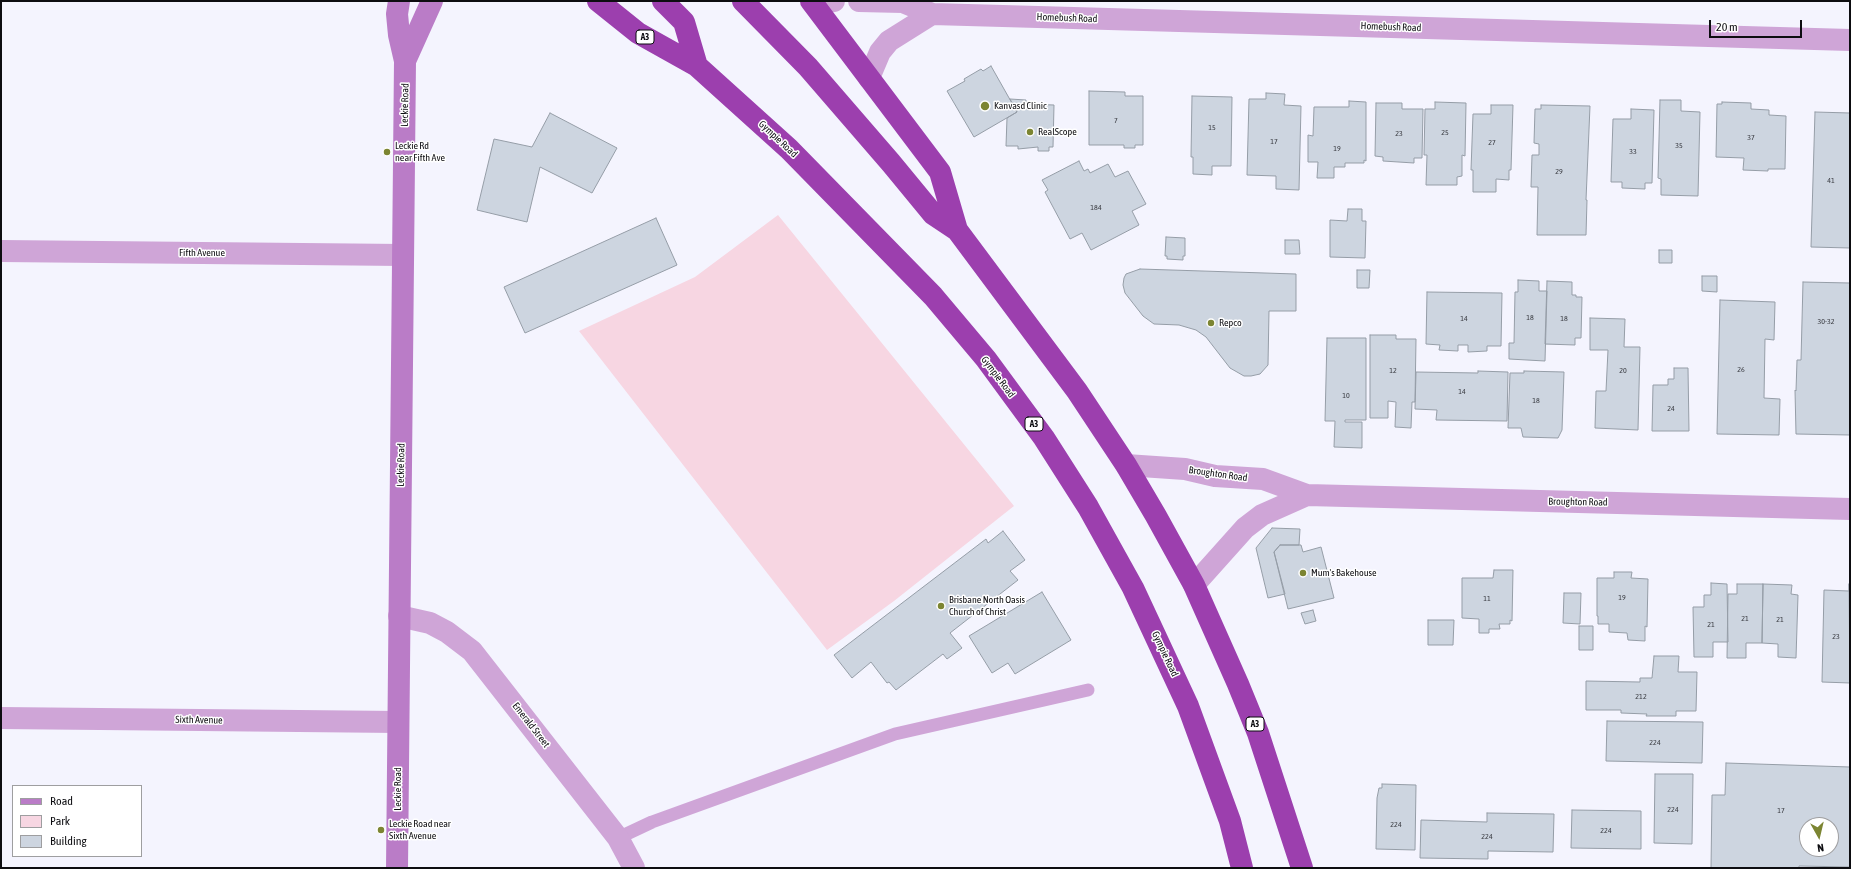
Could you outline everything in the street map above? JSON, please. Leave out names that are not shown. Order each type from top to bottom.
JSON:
[{"type":"highway","name":"Gympie Road","points":[[598,1],[638,33],[698,66],[789,148],[933,296],[986,359],[1044,438],[1092,514],[1133,588],[1163,649],[1188,706],[1230,821],[1242,868]]},
{"type":"highway","points":[[663,1],[684,22],[698,66]]},
{"type":"highway","points":[[743,1],[808,67],[933,214],[957,230]]},
{"type":"highway","name":"A3","points":[[819,2],[869,78],[940,172],[957,230],[1068,379],[1126,465],[1156,516],[1194,585],[1218,636],[1258,733],[1302,868]]},
{"type":"street","name":"Leckie Road","points":[[397,868],[406,61],[399,35],[397,14],[399,1]]},
{"type":"street","name":"Leckie Road","points":[[406,61],[432,1]]},
{"type":"street","name":"Homebush Road","points":[[859,1],[903,2],[932,14],[1850,40]]},
{"type":"street","points":[[869,78],[880,52],[889,41],[932,14]]},
{"type":"street","name":"Fifth Avenue","points":[[1,251],[403,255]]},
{"type":"street","name":"Broughton Road","points":[[1126,465],[1185,469],[1214,476],[1263,479],[1307,495],[1850,509]]},
{"type":"street","name":"Broughton Road","points":[[1194,585],[1245,528],[1262,515],[1307,495]]},
{"type":"street","name":"Emerald Street","points":[[399,616],[430,623],[447,632],[472,651],[618,838],[634,868]]},
{"type":"street","name":"Sixth Avenue","points":[[1,718],[398,722]]},
{"type":"lane","points":[[618,838],[652,822],[895,734],[1088,690]]},
{"type":"green space","points":[[778,215],[1014,506],[894,601],[827,650],[579,331],[695,277]]},
{"type":"building","name":"Kanvasd Clinic","points":[[991,66],[1017,112],[974,137],[947,91],[965,81],[964,79],[981,69],[983,71]]},
{"type":"building","points":[[1089,91],[1125,92],[1125,96],[1143,96],[1143,145],[1135,145],[1135,148],[1124,148],[1124,145],[1089,145]]},
{"type":"building","points":[[1266,93],[1285,94],[1284,105],[1301,106],[1299,190],[1276,189],[1276,176],[1247,175],[1249,99],[1266,99]]},
{"type":"building","points":[[1192,96],[1232,97],[1231,166],[1212,166],[1212,175],[1193,174],[1193,157],[1191,157]]},
{"type":"building","name":"RealScope","points":[[1010,99],[1026,100],[1026,104],[1054,105],[1053,147],[1049,147],[1049,151],[1038,151],[1038,147],[1018,149],[1018,146],[1006,146],[1007,118],[1017,112]]},
{"type":"building","points":[[1660,100],[1681,100],[1681,111],[1700,112],[1698,196],[1661,195],[1661,179],[1658,178]]},
{"type":"building","points":[[1349,101],[1366,102],[1366,161],[1364,160],[1364,163],[1345,163],[1345,167],[1334,167],[1334,178],[1317,178],[1318,162],[1308,162],[1308,135],[1313,136],[1314,107],[1349,107]]},
{"type":"building","points":[[1435,102],[1466,103],[1465,156],[1462,155],[1462,176],[1457,177],[1457,185],[1426,185],[1427,155],[1424,155],[1425,109],[1435,109]]},
{"type":"building","points":[[1722,102],[1751,103],[1751,109],[1769,110],[1769,115],[1786,116],[1785,169],[1768,169],[1768,171],[1743,170],[1744,158],[1716,157],[1717,104],[1722,104]]},
{"type":"building","points":[[1376,103],[1402,103],[1402,109],[1423,109],[1422,158],[1414,158],[1414,163],[1383,161],[1383,157],[1375,156]]},
{"type":"building","points":[[1491,105],[1513,105],[1511,170],[1509,170],[1509,180],[1496,179],[1496,192],[1473,192],[1473,170],[1471,170],[1473,114],[1491,114]]},
{"type":"building","points":[[1541,105],[1590,106],[1586,235],[1537,235],[1538,187],[1531,187],[1532,155],[1539,155],[1539,144],[1534,143],[1535,109],[1541,109]]},
{"type":"building","points":[[1631,109],[1654,110],[1652,183],[1645,183],[1645,189],[1622,188],[1622,182],[1611,182],[1613,119],[1631,119]]},
{"type":"building","points":[[1815,112],[1850,113],[1850,248],[1811,247]]},
{"type":"building","points":[[550,113],[617,148],[592,193],[540,167],[527,222],[477,210],[494,139],[532,147]]},
{"type":"building","points":[[1079,161],[1084,171],[1088,169],[1090,173],[1108,164],[1115,177],[1128,171],[1146,204],[1132,211],[1139,225],[1091,250],[1082,233],[1070,239],[1045,192],[1048,190],[1042,180]]},
{"type":"building","points":[[1348,209],[1362,209],[1362,221],[1366,221],[1365,258],[1330,257],[1330,220],[1347,221]]},
{"type":"building","points":[[656,218],[677,265],[525,333],[504,287]]},
{"type":"building","points":[[1166,237],[1185,238],[1185,256],[1183,256],[1183,260],[1167,259],[1167,256],[1165,256]]},
{"type":"building","points":[[1285,240],[1299,240],[1300,254],[1285,254]]},
{"type":"building","points":[[1659,250],[1672,250],[1672,263],[1659,263]]},
{"type":"building","name":"Repco","points":[[1140,269],[1296,274],[1296,311],[1269,311],[1268,365],[1260,374],[1244,376],[1230,368],[1206,337],[1196,330],[1179,325],[1154,324],[1143,316],[1125,293],[1123,285],[1126,274]]},
{"type":"building","points":[[1357,270],[1370,270],[1369,288],[1357,288]]},
{"type":"building","points":[[1702,276],[1717,276],[1717,292],[1702,291]]},
{"type":"building","points":[[1518,280],[1539,281],[1539,291],[1547,291],[1545,361],[1509,359],[1509,343],[1514,343],[1515,292],[1518,292]]},
{"type":"building","points":[[1547,281],[1572,282],[1572,295],[1582,297],[1581,338],[1575,338],[1575,345],[1545,344]]},
{"type":"building","points":[[1803,282],[1850,283],[1850,435],[1796,434],[1795,390],[1796,391],[1797,360],[1801,360]]},
{"type":"building","points":[[1427,292],[1502,293],[1501,346],[1487,346],[1487,351],[1468,352],[1468,345],[1458,345],[1458,351],[1439,350],[1440,345],[1426,344]]},
{"type":"building","points":[[1720,300],[1775,302],[1774,340],[1765,339],[1764,398],[1780,399],[1779,435],[1717,434]]},
{"type":"building","points":[[1590,318],[1625,319],[1624,347],[1640,347],[1638,430],[1595,428],[1596,391],[1606,391],[1608,350],[1590,350]]},
{"type":"building","points":[[1370,335],[1396,335],[1396,339],[1416,339],[1415,402],[1412,402],[1411,428],[1395,427],[1396,402],[1388,401],[1388,418],[1370,418]]},
{"type":"building","points":[[1327,338],[1366,338],[1366,420],[1345,420],[1345,422],[1362,422],[1362,448],[1334,447],[1335,421],[1325,421]]},
{"type":"building","points":[[1674,368],[1688,368],[1689,431],[1652,431],[1653,385],[1668,385],[1668,379],[1674,379]]},
{"type":"building","points":[[1478,371],[1508,372],[1507,421],[1436,420],[1437,410],[1415,409],[1416,372],[1478,373]]},
{"type":"building","points":[[1524,371],[1564,372],[1562,430],[1558,438],[1523,437],[1521,428],[1508,428],[1510,373],[1524,373]]},
{"type":"building","points":[[1272,528],[1300,529],[1299,545],[1280,545],[1274,552],[1285,594],[1268,598],[1256,548]]},
{"type":"building","name":"Brisbane North Oasis Church of Christ","points":[[1003,531],[1025,560],[1010,571],[1018,580],[950,633],[962,648],[947,659],[943,654],[896,690],[889,682],[887,683],[871,662],[852,678],[834,655],[986,539],[988,543]]},
{"type":"building","name":"Mum's Bakehouse","points":[[1280,545],[1301,545],[1303,552],[1321,547],[1334,598],[1288,609],[1274,552]]},
{"type":"building","points":[[1494,570],[1513,570],[1512,621],[1510,620],[1510,624],[1499,624],[1500,629],[1489,629],[1489,633],[1479,633],[1479,619],[1462,618],[1462,578],[1493,578]]},
{"type":"building","points":[[1614,572],[1632,572],[1631,578],[1648,579],[1647,627],[1645,626],[1645,641],[1628,640],[1627,633],[1609,632],[1609,624],[1598,624],[1597,578],[1614,578]]},
{"type":"building","points":[[1711,583],[1727,584],[1728,642],[1713,642],[1713,657],[1694,657],[1693,607],[1704,607],[1704,595],[1711,595]]},
{"type":"building","points":[[1737,584],[1763,584],[1762,643],[1746,643],[1746,658],[1727,658],[1728,594],[1737,594]]},
{"type":"building","points":[[1763,584],[1792,585],[1791,594],[1798,595],[1796,658],[1778,657],[1778,644],[1762,643]]},
{"type":"building","points":[[1849,584],[1850,683],[1822,682],[1824,590],[1849,591]]},
{"type":"building","points":[[1042,592],[1071,640],[1015,674],[1008,663],[992,673],[969,636]]},
{"type":"building","points":[[1564,593],[1581,593],[1580,624],[1563,623]]},
{"type":"building","points":[[1313,610],[1316,621],[1305,624],[1301,613]]},
{"type":"building","points":[[1428,620],[1454,620],[1453,645],[1428,645]]},
{"type":"building","points":[[1579,626],[1593,626],[1593,650],[1579,650]]},
{"type":"building","points":[[1654,656],[1679,656],[1678,672],[1697,672],[1696,711],[1676,711],[1676,716],[1646,716],[1647,714],[1621,713],[1621,710],[1586,710],[1586,681],[1640,682],[1640,678],[1652,678]]},
{"type":"building","points":[[1607,721],[1703,722],[1702,763],[1606,761]]},
{"type":"building","points":[[1726,763],[1850,767],[1850,867],[1799,866],[1799,868],[1711,868],[1712,795],[1725,795]]},
{"type":"building","points":[[1655,774],[1693,774],[1692,844],[1654,843]]},
{"type":"building","points":[[1382,784],[1416,785],[1415,850],[1376,849],[1377,798],[1379,788],[1382,788]]},
{"type":"building","points":[[1572,810],[1641,811],[1641,849],[1571,848]]},
{"type":"building","points":[[1487,813],[1554,814],[1553,852],[1488,851],[1488,859],[1420,858],[1421,820],[1487,822]]},
{"type":"place","name":"Kanvasd Clinic","points":[[985,106]]},
{"type":"place","name":"RealScope","points":[[1030,132]]},
{"type":"place","name":"Leckie Rd near Fifth Ave","points":[[387,152]]},
{"type":"place","name":"Repco","points":[[1211,323]]},
{"type":"place","name":"Mum's Bakehouse","points":[[1303,573]]},
{"type":"place","name":"Brisbane North Oasis Church of Christ","points":[[941,606]]},
{"type":"place","name":"Leckie Road near Sixth Avenue","points":[[381,830]]}]
